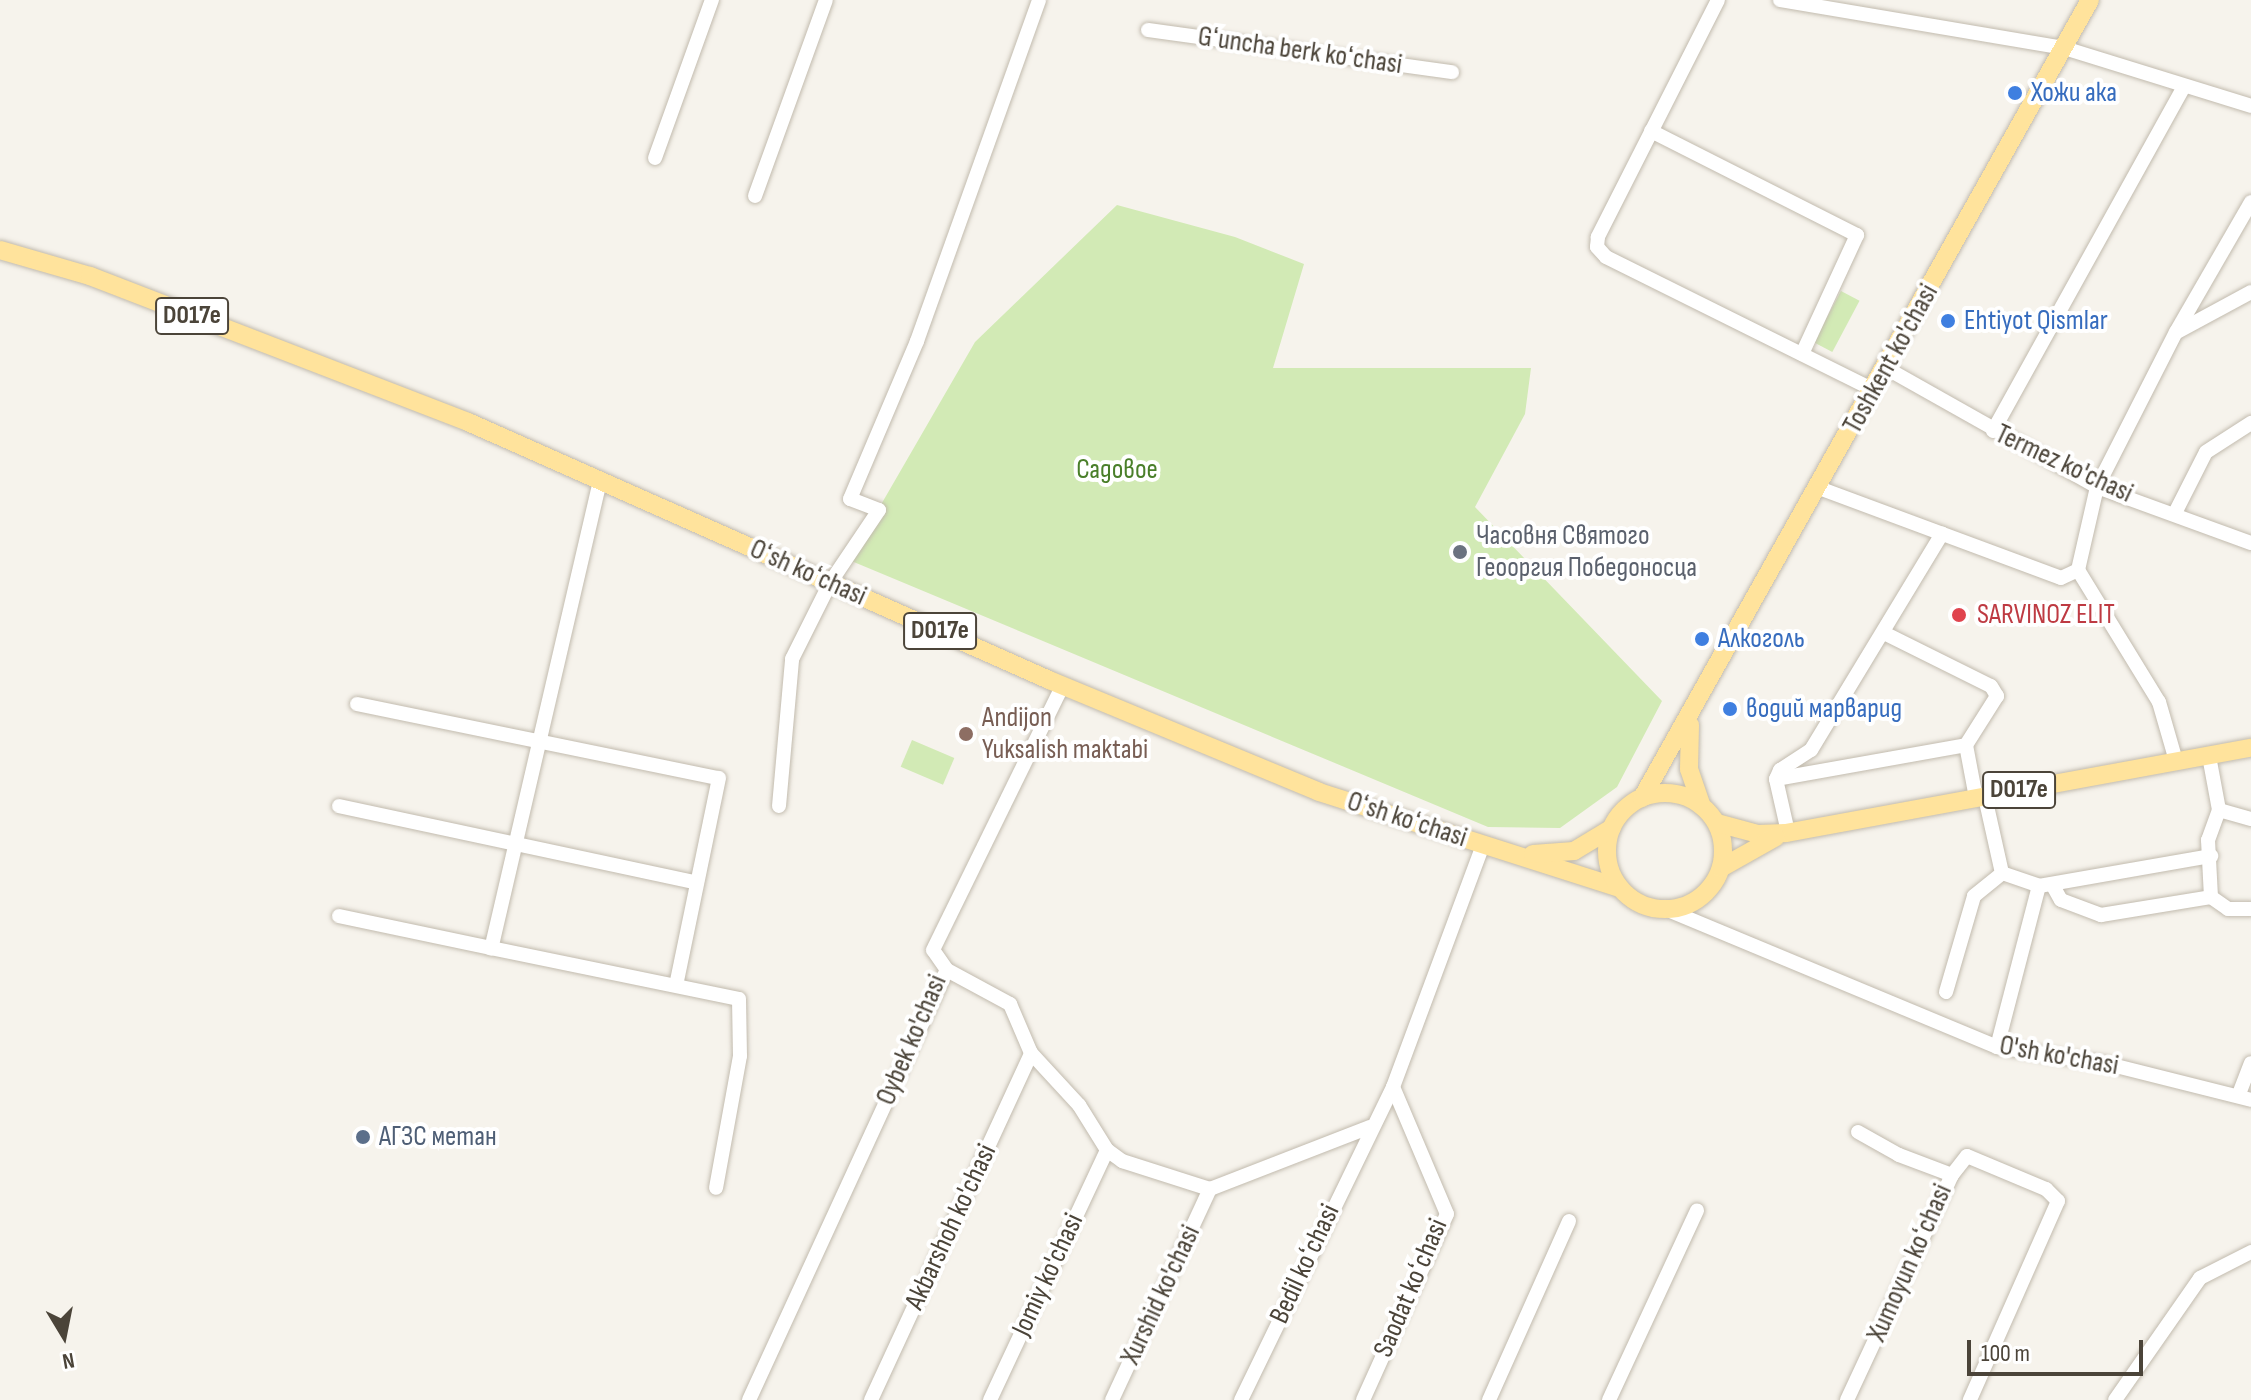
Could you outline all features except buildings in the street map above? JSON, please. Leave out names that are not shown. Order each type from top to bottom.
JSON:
[{"type":"main road","name":"Toshkent ko'chasi","points":[[1642,798],[1691,718],[2090,0]]},
{"type":"main road","name":"Oʻsh koʻchasi","points":[[0,250],[90,276],[382,389],[600,481],[1063,685],[1319,792],[1506,852]]},
{"type":"main road","points":[[1691,718],[1689,769],[1702,806],[1717,823],[1724,853],[1721,868]]},
{"type":"main road","name":"D017e","points":[[1717,823],[1758,834],[1787,832],[2251,748]]},
{"type":"main road","points":[[1642,798],[1673,794],[1702,806]]},
{"type":"main road","name":"D017e","points":[[1506,852],[1574,851],[1612,828],[1642,798]]},
{"type":"main road","points":[[1612,828],[1607,860],[1620,888]]},
{"type":"main road","name":"D017e","points":[[1506,852],[1620,888],[1633,900],[1668,910],[1701,897],[1721,868],[1787,832]]},
{"type":"street","points":[[655,158],[712,0]]},
{"type":"street","points":[[755,196],[826,0]]},
{"type":"street","points":[[779,806],[792,659],[830,583],[879,510],[850,499],[917,341],[1039,0]]},
{"type":"street","points":[[1718,0],[1598,237],[1600,252],[1874,390]]},
{"type":"street","points":[[1780,0],[2064,48],[2251,106]]},
{"type":"street","name":"Gʻuncha berk koʻchasi","points":[[1148,30],[1452,72]]},
{"type":"street","points":[[1993,431],[2184,87]]},
{"type":"street","points":[[1651,131],[1857,235],[1802,354]]},
{"type":"street","points":[[2176,761],[2159,702],[2078,570],[2097,487],[2176,332],[2251,202]]},
{"type":"street","points":[[2176,332],[2251,292]]},
{"type":"street","name":"Termez ko'chasi","points":[[1886,368],[2097,487],[2251,543]]},
{"type":"street","points":[[2175,513],[2206,452],[2251,423]]},
{"type":"street","points":[[491,948],[600,481]]},
{"type":"street","points":[[1819,488],[2061,578],[2078,570]]},
{"type":"street","points":[[1787,832],[1776,779],[1780,770],[1811,750],[1942,534]]},
{"type":"street","points":[[1884,633],[1991,686],[1997,696],[1966,745],[2002,873]]},
{"type":"street","name":"Oybek ko'chasi","points":[[749,1400],[947,970],[933,950],[1063,685]]},
{"type":"street","points":[[357,704],[719,778],[676,985]]},
{"type":"street","points":[[1776,779],[1966,745]]},
{"type":"street","points":[[2209,756],[2219,810],[2208,840],[2211,897]]},
{"type":"street","points":[[339,806],[697,883]]},
{"type":"street","points":[[2219,810],[2251,819]]},
{"type":"street","name":"Bedil koʻchasi","points":[[1241,1400],[1370,1127],[1393,1087],[1483,845]]},
{"type":"street","points":[[2002,873],[2046,885],[2211,856]]},
{"type":"street","points":[[1946,992],[1974,896],[2002,873]]},
{"type":"street","points":[[2046,885],[2061,900],[2101,915],[2211,897],[2228,909],[2251,909]]},
{"type":"street","points":[[1997,1047],[2046,885]]},
{"type":"street","name":"O'sh ko'chasi","points":[[1668,910],[1871,998],[1997,1047],[2108,1064],[2245,1097]]},
{"type":"street","points":[[339,916],[736,996],[740,1004],[740,1056],[716,1188]]},
{"type":"street","points":[[947,970],[1010,1004],[1031,1053],[1079,1105],[1107,1150],[1122,1161],[1210,1189],[1370,1127]]},
{"type":"street","name":"Akbarshoh ko'chasi","points":[[871,1400],[1031,1053]]},
{"type":"street","points":[[2245,1097],[2251,1063]]},
{"type":"street","name":"Saodat koʻchasi","points":[[1363,1400],[1447,1214],[1393,1087]]},
{"type":"street","name":"Xumoyun koʻchasi","points":[[1847,1400],[1952,1175],[1899,1155],[1858,1132]]},
{"type":"street","name":"Jomiy ko'chasi","points":[[990,1400],[1107,1150]]},
{"type":"street","points":[[1952,1175],[1967,1156],[2046,1189],[2058,1201],[1970,1400]]},
{"type":"street","name":"Xurshid ko'chasi","points":[[1112,1400],[1210,1189]]},
{"type":"street","points":[[1609,1400],[1697,1210]]},
{"type":"street","points":[[1489,1400],[1569,1221]]},
{"type":"street","points":[[2115,1400],[2200,1278],[2251,1252]]},
{"type":"green space","name":"Садовое","points":[[1117,205],[1235,237],[1304,264],[1273,368],[1531,368],[1525,414],[1475,507],[1662,701],[1617,787],[1560,828],[1488,827],[849,560],[975,342]]},
{"type":"green space","points":[[1841,291],[1860,301],[1832,352],[1814,342]]},
{"type":"green space","points":[[912,740],[954,758],[943,785],[901,767]]},
{"type":"place","name":"Хожи ака","points":[[2015,93]]},
{"type":"place","name":"Ehtiyot Qismlar","points":[[1948,321]]},
{"type":"place","name":"Часовня Святого Геооргия Победоносца","points":[[1460,552]]},
{"type":"place","name":"SARVINOZ ELIT","points":[[1959,615]]},
{"type":"place","name":"Алкоголь","points":[[1702,639]]},
{"type":"place","name":"водий марварид","points":[[1730,709]]},
{"type":"place","name":"Andijon Yuksalish maktabi","points":[[966,734]]},
{"type":"place","name":"АГЗС метан","points":[[363,1137]]}]
